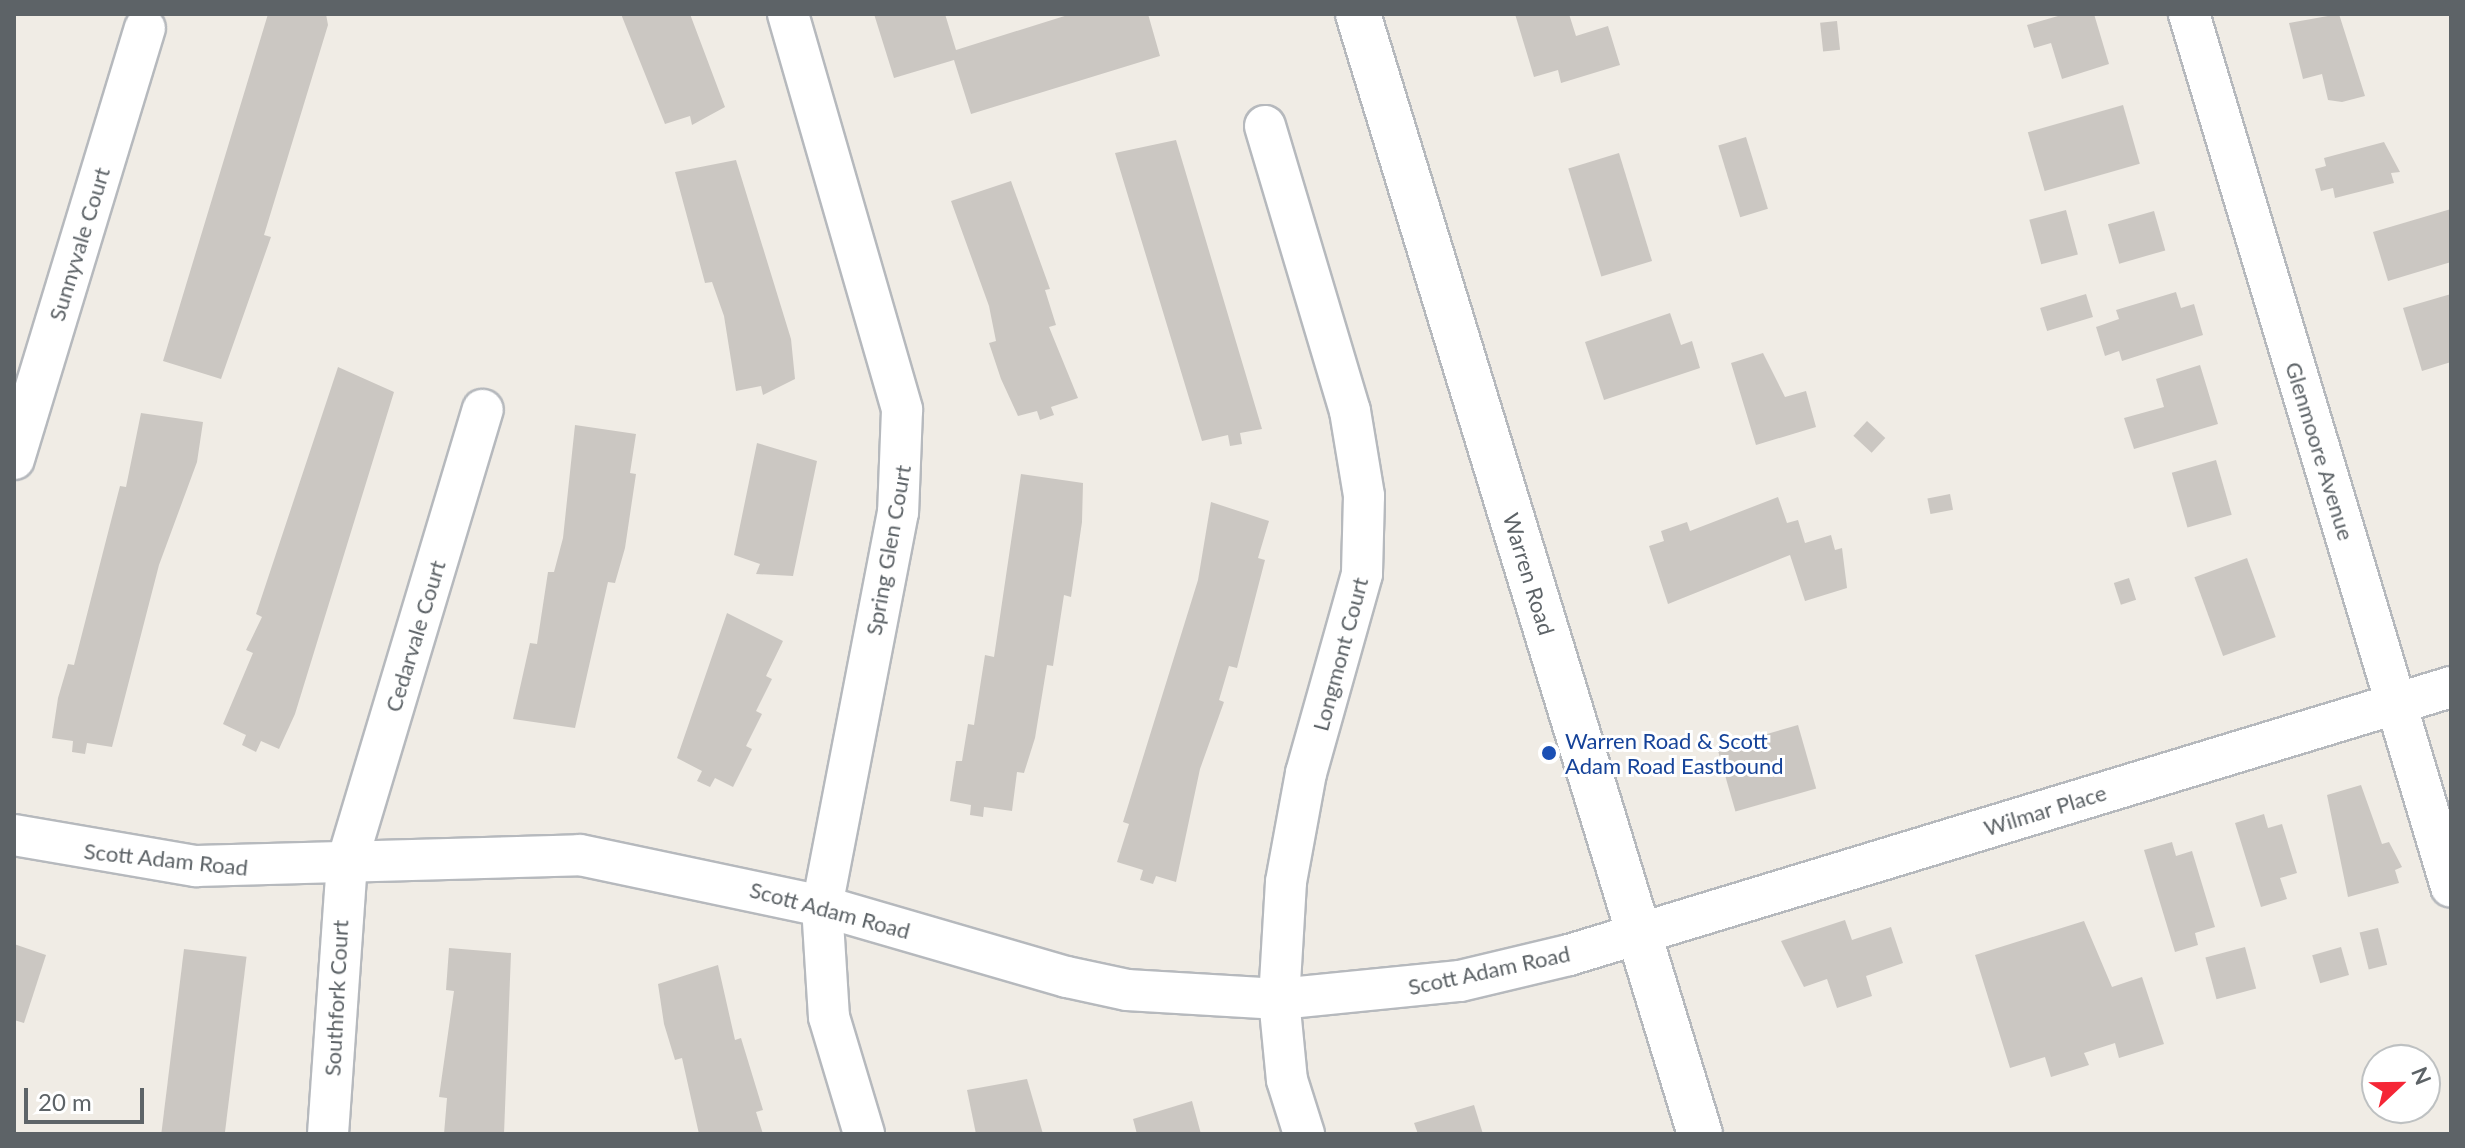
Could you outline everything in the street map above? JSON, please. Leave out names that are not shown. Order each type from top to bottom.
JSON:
[{"type":"street","name":"Spring Glen Court","points":[[788,14],[892,358],[905,462],[822,906],[829,1017],[864,1134]]},
{"type":"street","name":"Warren Road","points":[[1358,14],[1700,1134]]},
{"type":"street","name":"Glenmoore Avenue","points":[[2189,14],[2451,887]]},
{"type":"street","name":"Sunnyvale Court","points":[[14,459],[145,28]]},
{"type":"street","name":"Longmont Court","points":[[1265,126],[1350,411],[1364,496],[1362,574],[1306,773],[1286,882],[1279,999],[1287,1080],[1304,1134]]},
{"type":"street","name":"Cedarvale Court","points":[[347,862],[483,410]]},
{"type":"street","name":"Wilmar Place","points":[[1639,934],[2451,687]]},
{"type":"street","name":"Scott Adam Road","points":[[14,835],[196,866],[580,855],[822,906],[1112,987],[1279,999],[1460,981],[1639,934]]},
{"type":"street","name":"Southfork Court","points":[[328,1134],[347,862]]},
{"type":"building","points":[[268,14],[326,14],[328,25],[264,235],[271,237],[221,379],[163,361]]},
{"type":"building","points":[[621,14],[690,14],[725,107],[692,125],[690,116],[665,124]]},
{"type":"building","points":[[874,14],[945,14],[956,50],[1071,14],[1148,14],[1160,56],[971,114],[954,60],[894,78]]},
{"type":"building","points":[[1515,14],[1569,14],[1576,36],[1608,26],[1620,65],[1561,83],[1558,70],[1534,77]]},
{"type":"building","points":[[2065,14],[2094,14],[2109,64],[2062,79],[2051,43],[2034,48],[2027,25]]},
{"type":"building","points":[[2339,14],[2365,96],[2342,102],[2328,100],[2322,74],[2303,79],[2289,23]]},
{"type":"building","points":[[1837,21],[1840,50],[1823,52],[1820,23]]},
{"type":"building","points":[[2123,105],[2140,164],[2045,191],[2028,132]]},
{"type":"building","points":[[1746,137],[1768,209],[1740,217],[1718,145]]},
{"type":"building","points":[[1176,140],[1262,429],[1240,433],[1242,444],[1230,446],[1228,435],[1202,441],[1115,153]]},
{"type":"building","points":[[2384,142],[2400,172],[2391,173],[2394,183],[2335,198],[2333,188],[2321,191],[2315,169],[2326,166],[2324,158]]},
{"type":"building","points":[[1619,153],[1652,261],[1601,277],[1568,168]]},
{"type":"building","points":[[736,160],[791,339],[795,379],[763,395],[761,386],[736,391],[724,316],[712,282],[705,283],[675,172]]},
{"type":"building","points":[[1011,181],[1050,289],[1045,290],[1056,325],[1049,327],[1078,398],[1051,407],[1054,415],[1040,420],[1037,411],[1018,416],[1001,379],[989,343],[996,341],[989,306],[951,201]]},
{"type":"building","points":[[2451,209],[2451,262],[2388,281],[2373,232]]},
{"type":"building","points":[[2066,210],[2078,254],[2041,264],[2029,220]]},
{"type":"building","points":[[2154,211],[2165,250],[2119,264],[2108,224]]},
{"type":"building","points":[[2176,292],[2181,308],[2194,304],[2203,335],[2122,361],[2119,351],[2105,356],[2096,327],[2119,319],[2116,310]]},
{"type":"building","points":[[2086,294],[2093,317],[2047,331],[2040,308]]},
{"type":"building","points":[[2451,294],[2451,362],[2422,371],[2403,308]]},
{"type":"building","points":[[1670,313],[1681,345],[1692,341],[1700,368],[1604,400],[1585,342]]},
{"type":"building","points":[[1763,353],[1785,397],[1806,391],[1816,427],[1756,445],[1731,363]]},
{"type":"building","points":[[2200,365],[2218,424],[2134,449],[2124,418],[2164,407],[2156,379]]},
{"type":"building","points":[[338,367],[394,392],[295,714],[279,749],[261,741],[256,752],[242,745],[246,735],[223,724],[253,653],[246,650],[262,617],[256,614]]},
{"type":"building","points":[[141,413],[203,422],[197,462],[159,565],[112,747],[87,743],[85,754],[72,752],[73,741],[52,738],[58,698],[68,664],[74,665],[120,486],[126,487]]},
{"type":"building","points":[[1867,421],[1885,438],[1872,453],[1853,436]]},
{"type":"building","points":[[575,425],[636,434],[630,473],[636,474],[625,548],[615,583],[608,582],[575,728],[513,719],[530,643],[537,644],[548,572],[554,572],[563,538]]},
{"type":"building","points":[[757,443],[817,461],[793,576],[756,574],[760,564],[734,555]]},
{"type":"building","points":[[2216,460],[2232,515],[2187,527],[2172,473]]},
{"type":"building","points":[[1021,474],[1083,483],[1082,522],[1071,597],[1064,595],[1053,666],[1047,665],[1035,738],[1024,773],[1017,772],[1012,811],[984,807],[983,817],[970,815],[971,805],[950,801],[956,761],[962,761],[968,724],[974,725],[985,655],[994,657]]},
{"type":"building","points":[[1950,494],[1953,510],[1930,514],[1927,498]]},
{"type":"building","points":[[1778,497],[1787,523],[1798,520],[1805,543],[1831,535],[1835,550],[1842,548],[1847,588],[1805,601],[1790,555],[1668,604],[1649,546],[1664,541],[1661,531],[1687,522],[1690,531]]},
{"type":"building","points":[[1211,502],[1269,521],[1258,558],[1265,560],[1237,668],[1229,666],[1219,700],[1224,702],[1200,769],[1176,882],[1156,876],[1153,884],[1140,880],[1143,870],[1117,862],[1129,824],[1123,822],[1198,580]]},
{"type":"building","points":[[2247,558],[2276,637],[2223,656],[2194,577]]},
{"type":"building","points":[[2129,578],[2136,600],[2121,605],[2114,583]]},
{"type":"building","points":[[727,613],[783,641],[766,676],[772,679],[756,711],[762,714],[746,746],[752,749],[733,787],[715,778],[710,787],[697,781],[702,771],[677,758]]},
{"type":"building","points":[[1798,725],[1816,788],[1735,812],[1717,748]]},
{"type":"building","points":[[2361,785],[2382,844],[2389,842],[2402,867],[2395,870],[2399,883],[2348,897],[2327,795]]},
{"type":"building","points":[[2264,814],[2268,828],[2282,824],[2297,873],[2280,878],[2287,899],[2261,907],[2235,823]]},
{"type":"building","points":[[2172,842],[2176,856],[2192,851],[2215,927],[2195,933],[2198,945],[2175,952],[2144,850]]},
{"type":"building","points":[[1845,920],[1852,940],[1891,927],[1903,963],[1866,976],[1872,996],[1837,1008],[1827,979],[1804,987],[1781,941]]},
{"type":"building","points":[[2084,921],[2112,987],[2142,977],[2164,1044],[2119,1058],[2115,1043],[2084,1053],[2089,1065],[2051,1077],[2045,1057],[2010,1068],[1975,955]]},
{"type":"building","points":[[2378,928],[2387,965],[2369,969],[2360,933]]},
{"type":"building","points":[[14,944],[46,955],[24,1023],[14,1020]]},
{"type":"building","points":[[2245,947],[2256,989],[2217,999],[2205,958]]},
{"type":"building","points":[[2341,947],[2349,975],[2320,983],[2312,955]]},
{"type":"building","points":[[449,948],[511,953],[504,1134],[444,1134],[447,1098],[439,1097],[454,991],[446,990]]},
{"type":"building","points":[[184,949],[247,957],[225,1134],[161,1133]]},
{"type":"building","points":[[718,965],[735,1040],[741,1038],[763,1110],[756,1112],[763,1134],[699,1134],[682,1058],[675,1060],[664,1024],[658,984]]},
{"type":"building","points":[[1027,1079],[1043,1134],[976,1134],[967,1090]]},
{"type":"building","points":[[1192,1101],[1201,1134],[1137,1134],[1133,1119]]},
{"type":"building","points":[[1474,1105],[1483,1134],[1418,1134],[1414,1123]]},
{"type":"place","name":"Warren Road & Scott Adam Road Eastbound","points":[[1549,753]]}]
